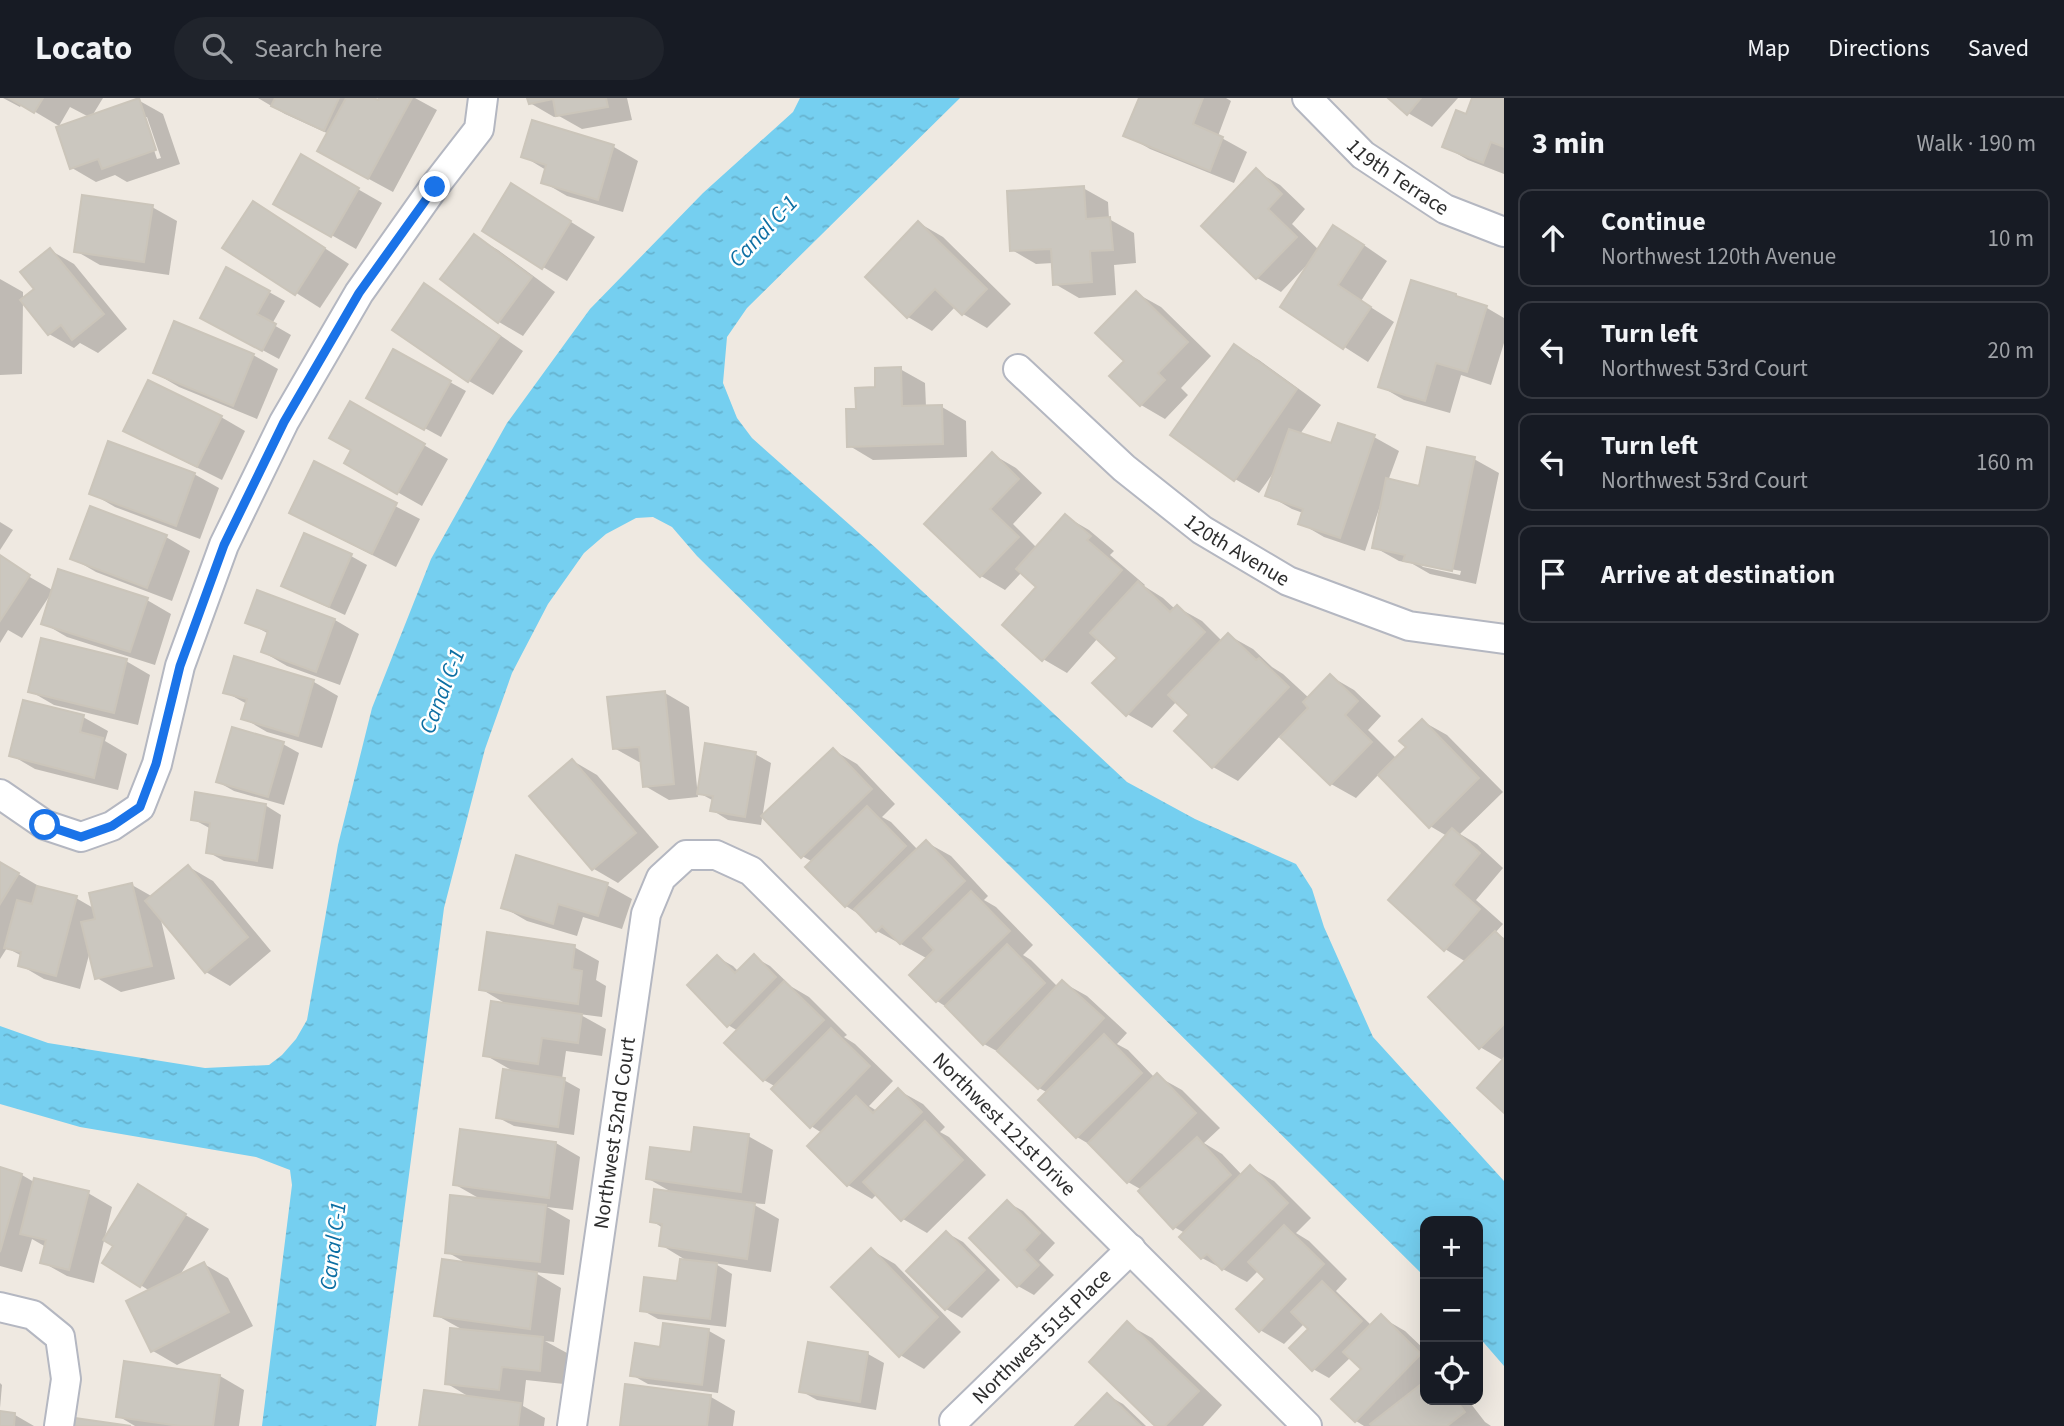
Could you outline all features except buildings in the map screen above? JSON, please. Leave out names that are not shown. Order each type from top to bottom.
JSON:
[{"type":"street","points":[[0,794],[45,825],[81,837],[112,826],[140,807],[156,764],[180,666],[224,545],[284,422],[359,293],[479,129],[482,98]]},
{"type":"street","name":"119th Terrace","points":[[1307,98],[1363,155],[1445,209],[1504,232]]},
{"type":"street","name":"120th Avenue","points":[[1018,369],[1124,468],[1202,530],[1288,582],[1409,626],[1504,639]]},
{"type":"street","name":"Northwest 121st Drive","points":[[686,855],[716,855],[751,871],[1307,1426]]},
{"type":"street","name":"Northwest 52nd Court","points":[[572,1426],[646,914],[661,878],[686,855]]},
{"type":"street","name":"Northwest 51st Place","points":[[954,1421],[1131,1249]]},
{"type":"street","points":[[0,1307],[33,1315],[60,1337],[66,1379],[59,1426]]},
{"type":"water","name":"Canal C-1","points":[[800,98],[960,98],[747,308],[727,337],[723,383],[737,418],[752,438],[877,549],[1127,782],[1195,819],[1296,864],[1312,889],[1324,927],[1373,1037],[1504,1181],[1504,1366],[1483,1342],[1483,1216],[1420,1216],[1420,1272],[697,556],[672,527],[653,517],[636,518],[606,534],[584,553],[548,604],[512,673],[485,749],[444,908],[376,1426],[262,1426],[292,1185],[290,1170],[256,1157],[80,1127],[0,1104],[0,1026],[48,1043],[205,1068],[269,1065],[296,1039],[307,1020],[338,845],[372,708],[431,559],[507,423],[590,309],[703,193],[793,112]]},
{"type":"route","points":[[45,825],[81,837],[112,826],[140,807],[156,764],[180,666],[224,545],[284,422],[359,293],[435,187]]}]
